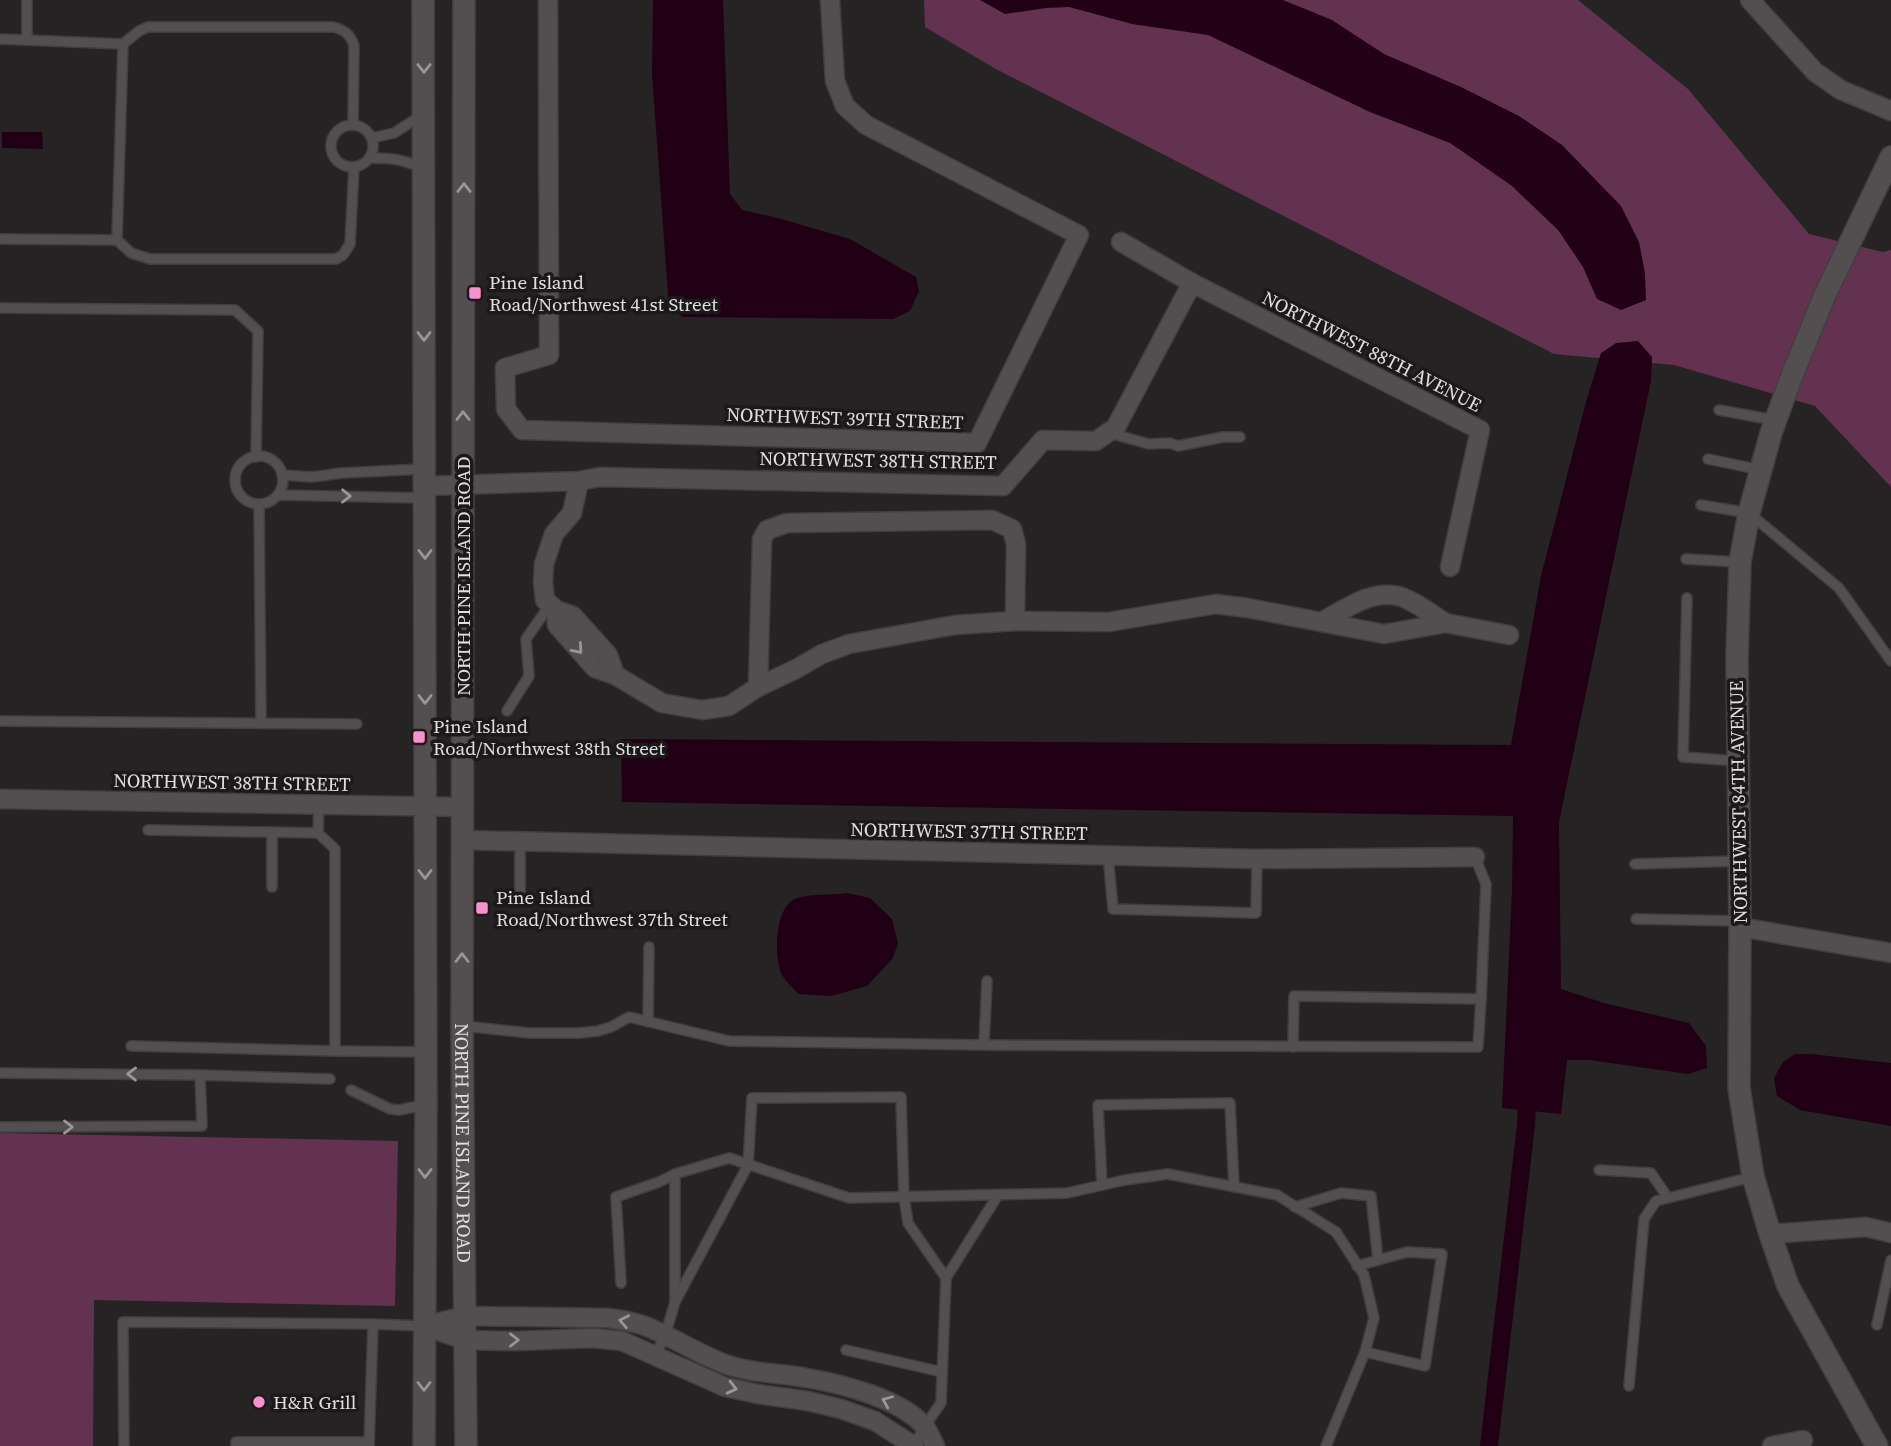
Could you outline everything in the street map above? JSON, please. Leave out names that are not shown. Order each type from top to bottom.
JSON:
[{"type":"main road","name":"NORTH PINE ISLAND ROAD","points":[[424,0],[424,1446]]},
{"type":"main road","name":"NORTH PINE ISLAND ROAD","points":[[464,0],[462,1026],[467,1446]]},
{"type":"main road","name":"NORTHWEST 84TH AVENUE","points":[[1877,1446],[1788,1286],[1753,1176],[1738,1088],[1740,924],[1737,656],[1740,562],[1760,470],[1791,378],[1824,297],[1891,157]]},
{"type":"street","name":"NORTHWEST 39TH STREET","points":[[548,0],[549,355],[505,368],[506,409],[522,430],[977,443],[1079,235],[866,125],[845,106],[835,80],[830,0]]},
{"type":"street","points":[[1750,0],[1815,72],[1841,90],[1891,111]]},
{"type":"street","name":"NORTHWEST 88TH AVENUE","points":[[1121,242],[1192,283],[1480,430],[1450,567]]},
{"type":"street","points":[[1108,433],[1116,427],[1192,283]]},
{"type":"street","name":"NORTHWEST 38TH STREET","points":[[425,484],[579,481],[600,477],[1003,486],[1044,440],[1096,441],[1108,433]]},
{"type":"street","points":[[579,481],[572,513],[554,534],[544,564],[545,600],[553,608],[573,616],[608,655],[615,675],[662,703],[702,710],[729,706],[758,687],[822,654],[849,644],[955,625],[1015,621],[1109,622],[1216,604],[1384,634],[1446,623]]},
{"type":"street","points":[[758,687],[762,539],[767,530],[787,523],[992,520],[1012,529],[1016,544],[1015,621]]},
{"type":"street","points":[[1321,622],[1379,594],[1399,596],[1446,623],[1509,635]]},
{"type":"street","name":"NORTHWEST 38TH STREET","points":[[0,799],[463,807]]},
{"type":"street","name":"NORTHWEST 37TH STREET","points":[[462,840],[1257,859],[1475,857]]},
{"type":"street","points":[[1740,924],[1891,953]]},
{"type":"street","points":[[1770,1234],[1866,1227],[1891,1233]]},
{"type":"street","points":[[424,1326],[465,1316],[608,1318],[631,1321],[730,1365],[806,1378],[874,1395],[898,1406],[925,1427],[935,1446]]},
{"type":"street","points":[[424,1326],[465,1340],[593,1338],[622,1341],[725,1387],[808,1401],[875,1421],[914,1446]]},
{"type":"street","points":[[1772,1446],[1802,1440]]},
{"type":"lane","points":[[27,0],[27,40]]},
{"type":"lane","points":[[0,39],[123,44],[148,27],[333,27],[341,29],[352,39],[354,46],[353,124]]},
{"type":"lane","points":[[117,240],[123,44]]},
{"type":"lane","points":[[372,138],[394,133],[424,114]]},
{"type":"lane","points":[[344,125],[361,126],[372,138],[374,146],[370,158],[360,166],[343,165],[336,161],[331,153],[332,137],[344,125]]},
{"type":"lane","points":[[370,158],[405,160],[424,169]]},
{"type":"lane","points":[[0,239],[117,240],[131,253],[150,260],[336,259],[343,255],[350,244],[354,167]]},
{"type":"lane","points":[[0,308],[235,310],[258,331],[256,457]]},
{"type":"lane","points":[[1719,410],[1776,421]]},
{"type":"lane","points":[[1108,433],[1149,444],[1170,443],[1178,446],[1240,437]]},
{"type":"lane","points":[[278,495],[283,482],[282,475],[270,459],[256,457],[242,464],[235,479],[236,487],[246,500],[259,504],[278,495],[425,484]]},
{"type":"lane","points":[[1708,459],[1760,470]]},
{"type":"lane","points":[[282,475],[312,477],[342,473],[425,484]]},
{"type":"lane","points":[[259,504],[261,723]]},
{"type":"lane","points":[[1701,505],[1749,513],[1839,588],[1891,661]]},
{"type":"lane","points":[[1686,559],[1740,562]]},
{"type":"lane","points":[[1687,598],[1683,757],[1738,761]]},
{"type":"lane","points":[[507,711],[529,676],[526,639],[553,608]]},
{"type":"lane","points":[[0,721],[357,724]]},
{"type":"lane","points":[[318,833],[319,804]]},
{"type":"lane","points":[[148,830],[318,833],[335,849],[335,1051]]},
{"type":"lane","points":[[272,832],[272,887]]},
{"type":"lane","points":[[520,842],[520,897]]},
{"type":"lane","points":[[1108,855],[1113,909],[1256,913],[1257,859]]},
{"type":"lane","points":[[462,1026],[530,1033],[579,1033],[611,1027],[629,1017],[729,1041],[1478,1047],[1486,884],[1475,857]]},
{"type":"lane","points":[[1635,864],[1739,861]]},
{"type":"lane","points":[[1636,919],[1740,924]]},
{"type":"lane","points":[[648,1022],[649,947]]},
{"type":"lane","points":[[984,1045],[988,981]]},
{"type":"lane","points":[[1293,1047],[1294,996],[1481,999]]},
{"type":"lane","points":[[131,1046],[425,1052]]},
{"type":"lane","points":[[0,1073],[330,1079]]},
{"type":"lane","points":[[0,1127],[202,1126],[200,1075]]},
{"type":"lane","points":[[352,1090],[390,1109],[399,1110],[426,1104]]},
{"type":"lane","points":[[655,1355],[675,1302],[748,1165],[752,1098],[901,1097],[904,1197],[908,1223],[946,1278]]},
{"type":"lane","points":[[1102,1185],[1098,1105],[1230,1103],[1234,1187]]},
{"type":"lane","points":[[621,1283],[616,1197],[676,1174],[729,1158],[849,1198],[1067,1193],[1168,1174],[1277,1195],[1336,1232],[1364,1275],[1374,1318],[1365,1352],[1325,1446]]},
{"type":"lane","points":[[1599,1170],[1651,1173],[1668,1198]]},
{"type":"lane","points":[[675,1302],[676,1174]]},
{"type":"lane","points":[[1629,1386],[1644,1219],[1656,1201],[1753,1176]]},
{"type":"lane","points":[[1295,1207],[1340,1193],[1371,1196],[1378,1260]]},
{"type":"lane","points":[[914,1446],[941,1403],[946,1278],[998,1195]]},
{"type":"lane","points":[[1357,1265],[1407,1252],[1442,1254],[1425,1367],[1365,1352]]},
{"type":"lane","points":[[1877,1325],[1891,1260]]},
{"type":"lane","points":[[124,1446],[123,1322],[424,1326]]},
{"type":"lane","points":[[236,1446],[236,1442],[369,1444],[373,1324]]},
{"type":"lane","points":[[846,1350],[942,1372]]},
{"type":"shaded area","points":[[653,0],[723,0],[730,194],[742,210],[850,239],[916,277],[919,291],[910,311],[893,319],[683,317],[669,308],[652,74]]},
{"type":"shaded area","points":[[924,0],[1578,0],[1688,89],[1809,234],[1883,252],[1891,250],[1891,487],[1815,406],[1674,365],[1554,354],[994,68],[925,27]]},
{"type":"shaded area","points":[[980,0],[1283,0],[1332,20],[1384,54],[1461,87],[1519,116],[1562,145],[1621,206],[1639,242],[1645,273],[1646,300],[1621,310],[1597,299],[1583,267],[1558,230],[1512,186],[1450,143],[1370,112],[1208,35],[1132,24],[1069,7],[1005,14]]},
{"type":"shaded area","points":[[2,132],[42,132],[43,149],[2,148]]},
{"type":"shaded area","points":[[1638,341],[1652,357],[1651,381],[1559,822],[1561,989],[1604,1003],[1689,1023],[1706,1046],[1707,1068],[1688,1074],[1589,1060],[1567,1060],[1561,1114],[1502,1108],[1513,816],[622,802],[621,739],[1511,745],[1541,576],[1601,353],[1616,343]]},
{"type":"shaded area","points":[[847,893],[870,898],[892,919],[898,943],[893,958],[867,986],[831,996],[799,994],[781,973],[777,954],[778,931],[784,910],[797,898]]},
{"type":"shaded area","points":[[1795,1054],[1891,1063],[1891,1126],[1800,1110],[1777,1096],[1774,1078],[1783,1062]]},
{"type":"shaded area","points":[[0,1133],[398,1141],[395,1306],[94,1300],[93,1446],[0,1446]]},
{"type":"waterway","points":[[1489,1446],[1526,1125],[1528,1087]]},
{"type":"place","name":"Pine Island Road/Northwest 41st Street","points":[[475,293]]},
{"type":"place","name":"Pine Island Road/Northwest 38th Street","points":[[419,737]]},
{"type":"place","name":"Pine Island Road/Northwest 37th Street","points":[[482,908]]},
{"type":"place","name":"H&R Grill","points":[[259,1402]]}]
